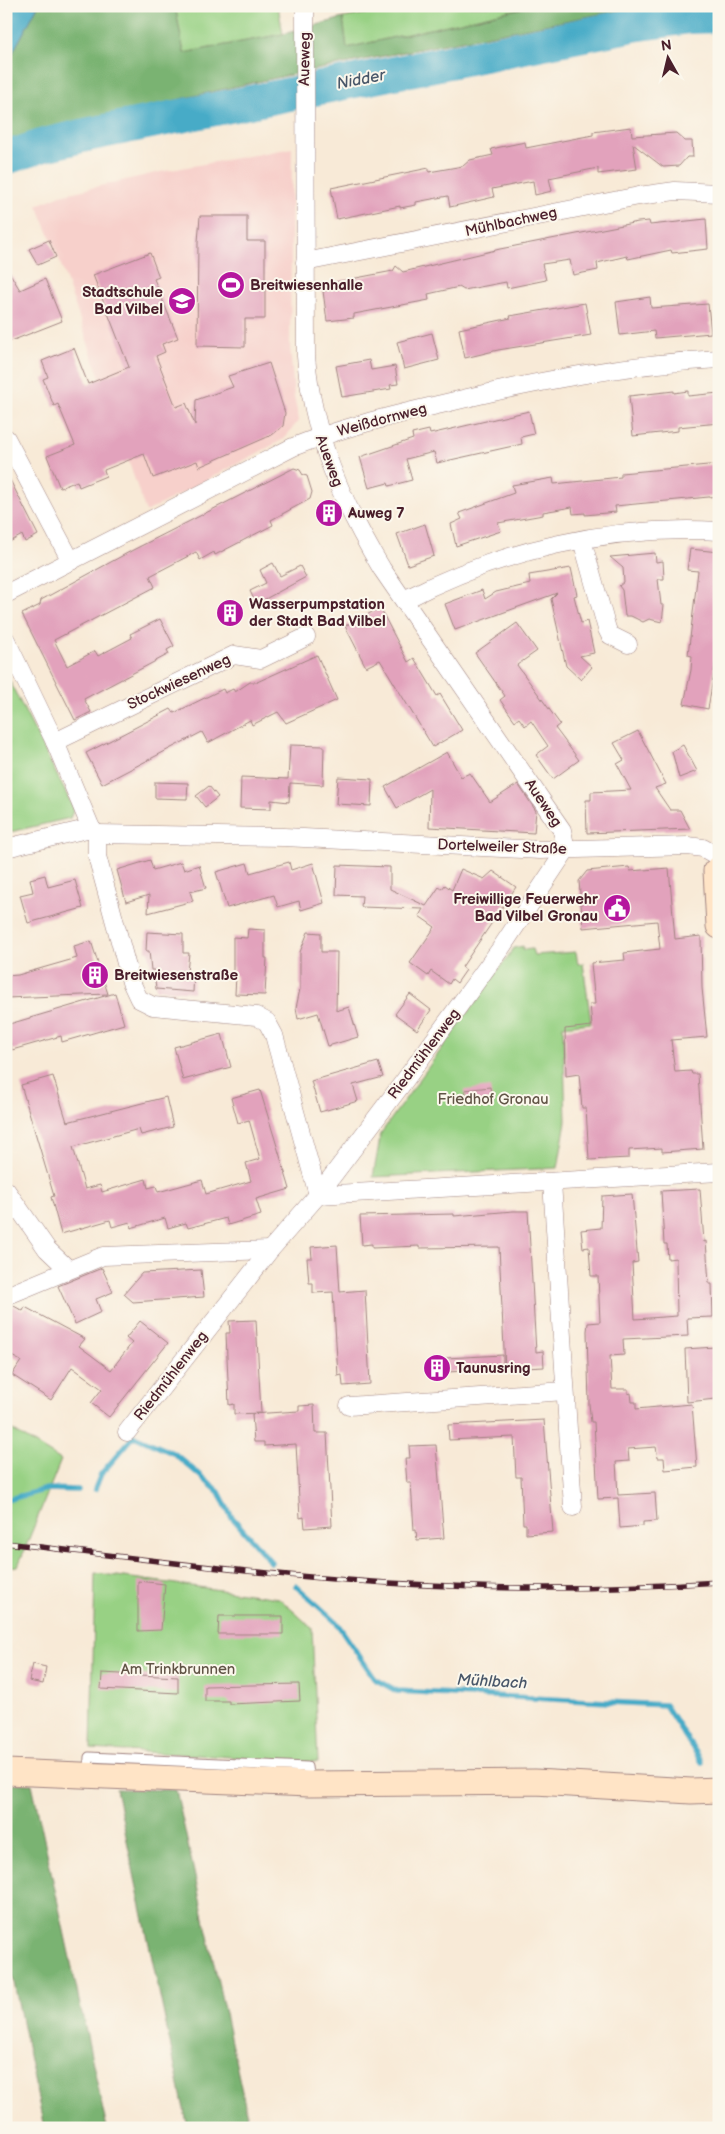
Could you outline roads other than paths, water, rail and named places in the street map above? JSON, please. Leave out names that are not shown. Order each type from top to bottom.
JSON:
[{"type":"street","name":"Aueweg","points":[[305,6],[305,262],[308,384],[319,436],[353,519],[404,600],[562,830],[566,850]]},
{"type":"street","name":"Mühlbachweg","points":[[305,262],[646,195],[676,191],[719,193]]},
{"type":"street","name":"Weißdornweg","points":[[6,594],[293,447],[319,436],[424,408],[554,378],[638,366],[719,359]]},
{"type":"street","points":[[6,438],[70,562]]},
{"type":"street","points":[[404,600],[434,584],[495,561],[582,540],[676,530],[719,531]]},
{"type":"street","points":[[582,540],[607,629],[610,635],[628,644]]},
{"type":"street","name":"Stockwiesenweg","points":[[54,742],[234,655],[261,659],[306,637]]},
{"type":"street","points":[[6,640],[94,831],[97,856],[131,982],[139,1000],[152,1006],[256,1016],[267,1022],[274,1034],[318,1195],[719,1172]]},
{"type":"street","name":"Dortelweiler Straße","points":[[6,848],[94,831],[130,836],[195,825],[284,837],[566,850],[688,846],[704,848],[719,857]]},
{"type":"street","name":"Riedmühlenweg","points":[[127,1432],[270,1250],[318,1195],[463,1002],[566,850]]},
{"type":"street","points":[[719,869],[716,872],[719,926]]},
{"type":"street","points":[[552,1182],[573,1507]]},
{"type":"street","points":[[6,1190],[48,1249],[68,1269]]},
{"type":"street","points":[[6,1296],[93,1258],[111,1255],[270,1250]]},
{"type":"street","points":[[349,1406],[565,1392]]},
{"type":"street","points":[[6,1772],[88,1766],[308,1776],[535,1782],[691,1791],[719,1790]]},
{"type":"water","points":[[6,6],[38,6],[6,65]]},
{"type":"waterway","name":"Nidder","points":[[6,158],[44,145],[86,135],[633,25],[690,17],[719,16]]},
{"type":"waterway","name":"Mühlbach","points":[[95,1489],[101,1474],[134,1436],[175,1454],[219,1492],[231,1516],[271,1562]]},
{"type":"waterway","name":"Mühlbach","points":[[6,1500],[47,1489],[78,1490]]},
{"type":"waterway","name":"Mühlbach","points":[[296,1586],[336,1622],[375,1679],[397,1691],[665,1705],[702,1762]]},
{"type":"railway","points":[[6,1543],[339,1580],[483,1587],[551,1588],[652,1586],[719,1582]]},
{"type":"place","name":"Breitwiesenhalle","points":[[231,285]]},
{"type":"place","name":"Stadtschule Bad Vilbel","points":[[182,301]]},
{"type":"place","name":"Auweg 7","points":[[329,513]]},
{"type":"place","name":"Wasserpumpstation der Stadt Bad Vilbel","points":[[230,613]]},
{"type":"place","name":"Freiwillige Feuerwehr Bad Vilbel Gronau","points":[[617,908]]},
{"type":"place","name":"Breitwiesenstraße","points":[[95,975]]},
{"type":"place","name":"Taunusring","points":[[437,1368]]},
{"type":"park label","name":"Friedhof Gronau","points":[[493,1099]]},
{"type":"park label","name":"Am Trinkbrunnen","points":[[178,1669]]}]
